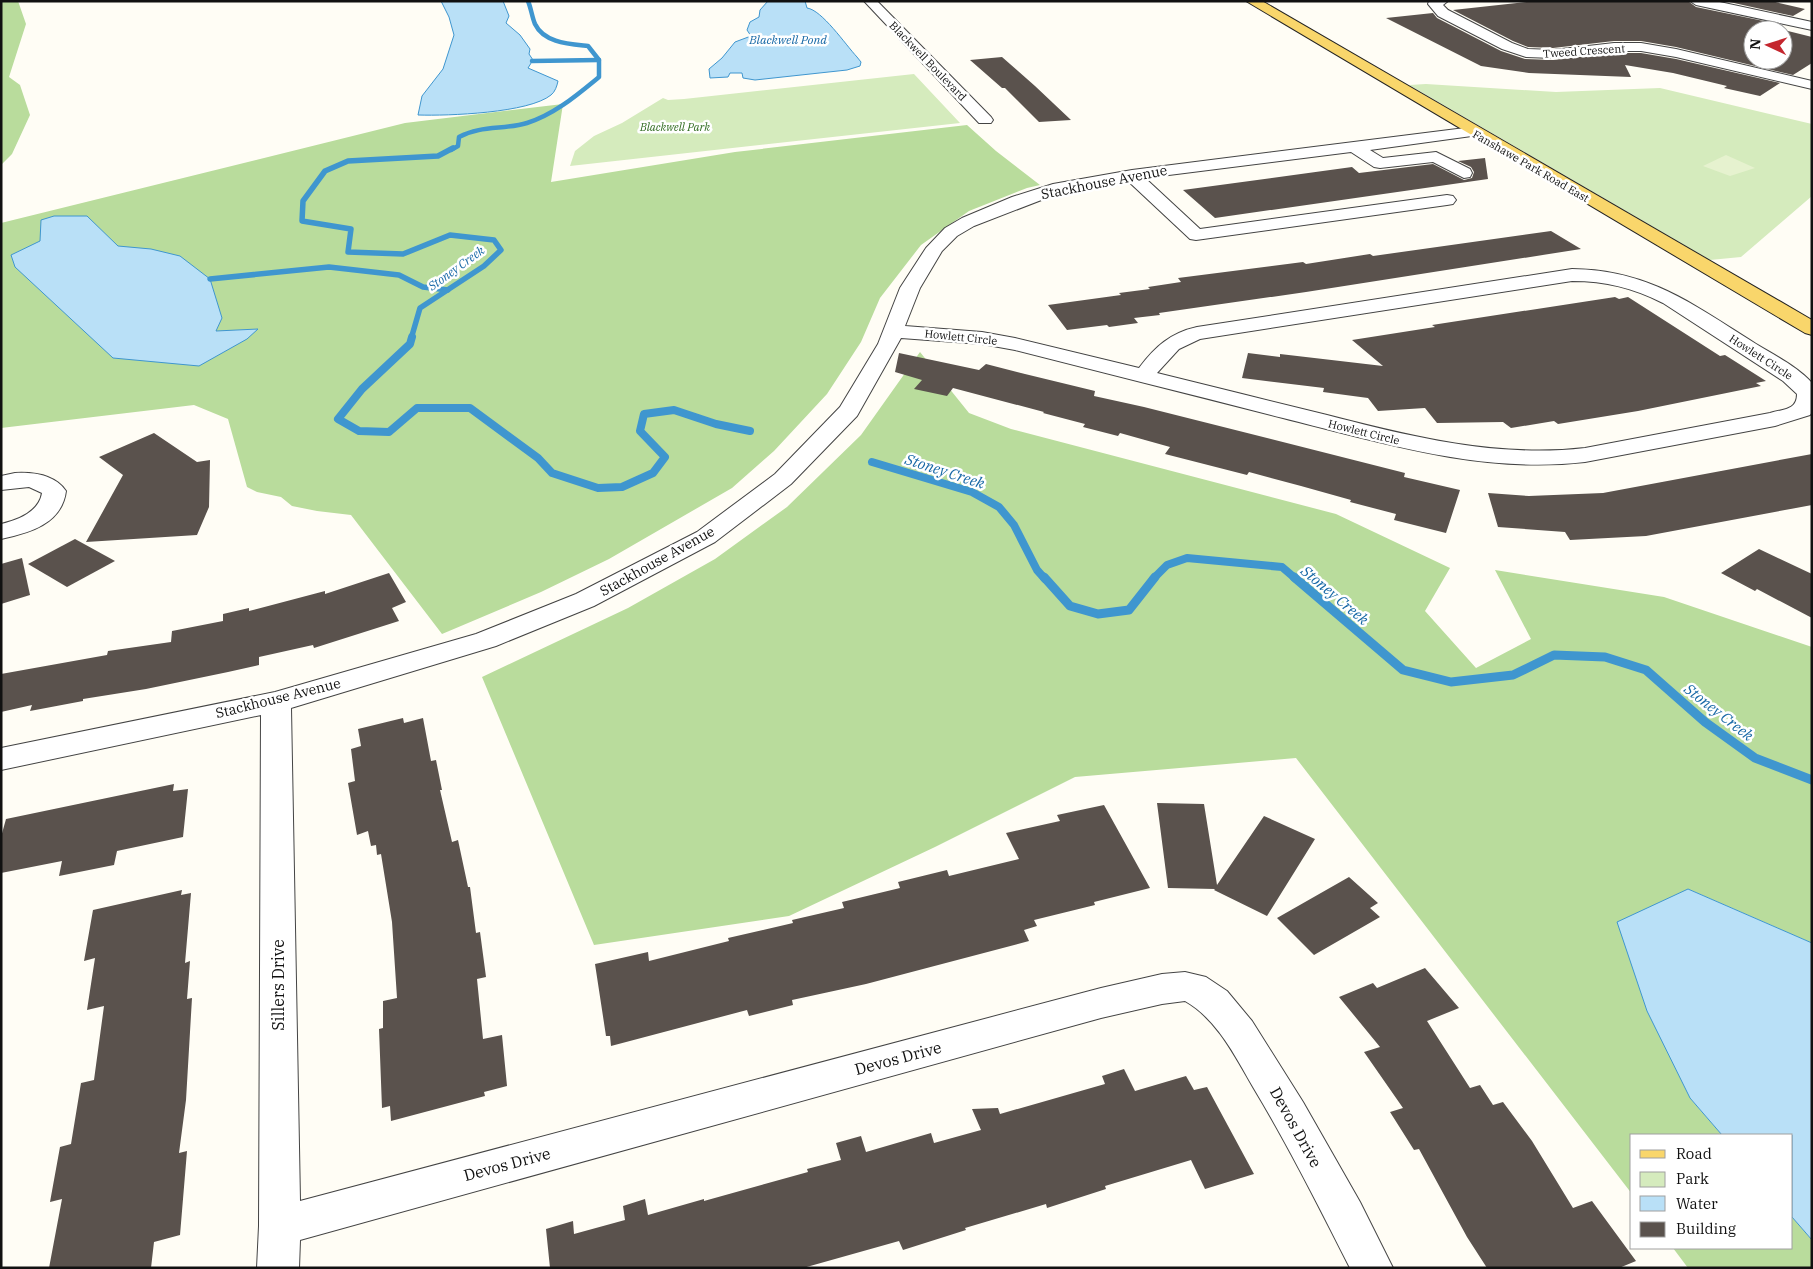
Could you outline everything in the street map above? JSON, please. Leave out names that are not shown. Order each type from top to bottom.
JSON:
[{"type":"main road","name":"Fanshawe Park Road East","points":[[1252,1],[1812,329]]},
{"type":"street","name":"Blackwell Boulevard","points":[[870,1],[985,120]]},
{"type":"street","name":"Tweed Crescent","points":[[1442,1],[1434,4],[1443,13],[1507,46],[1526,52],[1553,54],[1614,47],[1641,47],[1676,53],[1812,85]]},
{"type":"street","points":[[1696,1],[1812,26]]},
{"type":"street","name":"Stackhouse Avenue","points":[[1,759],[276,702],[486,640],[585,600],[706,537],[783,479],[849,411],[894,331],[910,288],[935,248],[951,232],[968,222],[1018,200],[1053,189],[1132,175],[1473,132]]},
{"type":"street","points":[[1352,146],[1380,162],[1436,157],[1464,173]]},
{"type":"street","points":[[1132,175],[1196,235],[1447,200]]},
{"type":"street","name":"Howlett Circle","points":[[894,331],[982,338],[1015,344],[1413,444],[1524,460],[1585,455],[1775,419],[1802,410],[1808,402],[1808,393],[1800,383],[1663,294],[1619,278],[1587,274],[1197,333],[1176,340],[1169,345],[1144,376]]},
{"type":"street","points":[[1,483],[24,480],[38,481],[48,485],[54,491],[54,499],[49,508],[38,518],[23,526],[1,532]]},
{"type":"street","name":"Sillers Drive","points":[[276,702],[280,1226],[278,1268]]},
{"type":"street","name":"Devos Drive","points":[[280,1226],[1091,1006],[1179,986],[1193,988],[1214,1003],[1240,1033],[1287,1108],[1372,1268]]},
{"type":"green space","points":[[1,1],[18,1],[26,24],[9,77],[20,85],[30,115],[12,154],[1,165]]},
{"type":"green space","name":"Blackwell Park","points":[[914,74],[960,123],[570,166],[575,151],[594,136],[622,123],[663,98],[668,100],[684,99]]},
{"type":"green space","points":[[1426,84],[1556,92],[1660,88],[1812,124],[1812,196],[1741,257],[1710,260],[1409,85]]},
{"type":"green space","points":[[563,104],[551,182],[735,152],[967,125],[996,151],[1040,185],[1027,188],[969,211],[921,245],[880,298],[861,342],[827,394],[774,451],[732,488],[609,559],[541,592],[442,634],[351,515],[292,506],[281,497],[257,492],[247,487],[228,419],[194,405],[1,428],[1,223],[405,123]]},
{"type":"green space","points":[[1726,155],[1755,168],[1730,176],[1703,166]]},
{"type":"green space","points":[[920,352],[969,413],[1011,429],[1336,514],[1450,568],[1425,611],[1476,668],[1531,639],[1495,570],[1664,597],[1812,647],[1812,943],[1688,889],[1690,1098],[1721,1134],[1630,1134],[1630,1191],[1296,758],[1075,777],[935,847],[789,916],[594,945],[482,677],[628,608],[715,559],[787,507],[861,435]]},
{"type":"green space","points":[[1793,1218],[1812,1240],[1812,1268],[1688,1268],[1674,1249],[1793,1249]]},
{"type":"water","points":[[441,1],[503,1],[509,16],[506,23],[520,35],[530,49],[529,54],[533,60],[528,68],[558,81],[554,92],[540,101],[507,110],[467,114],[418,115],[422,96],[443,69],[454,35],[449,17]]},
{"type":"water","name":"Blackwell Pond","points":[[768,1],[805,1],[807,8],[819,15],[840,36],[861,62],[860,66],[847,70],[755,80],[743,78],[742,73],[730,73],[728,77],[710,78],[709,69],[722,58],[735,42],[751,36],[747,30],[750,22],[759,17],[760,10]]},
{"type":"water","points":[[54,216],[87,216],[118,246],[151,249],[180,256],[210,279],[222,318],[216,331],[258,329],[247,339],[199,366],[113,358],[15,267],[11,255],[40,241],[41,220]]},
{"type":"water","points":[[1688,889],[1812,943],[1812,1240],[1793,1218],[1793,1134],[1721,1134],[1690,1098],[1647,1011],[1617,922]]},
{"type":"building","points":[[1536,1],[1688,1],[1696,7],[1759,20],[1743,20],[1743,63],[1676,47],[1641,41],[1614,41],[1553,48],[1528,47],[1453,10]]},
{"type":"building","points":[[1725,1],[1771,1],[1805,9],[1793,16]]},
{"type":"building","points":[[1433,13],[1437,18],[1501,51],[1525,59],[1553,60],[1614,53],[1641,53],[1676,59],[1780,83],[1760,96],[1673,73],[1625,65],[1631,77],[1529,73],[1481,66],[1386,18]]},
{"type":"building","points":[[1793,32],[1812,37],[1812,63],[1793,75],[1772,70],[1793,70]]},
{"type":"building","points":[[1002,57],[1071,120],[1039,122],[1005,88],[1002,88],[970,60]]},
{"type":"building","points":[[1485,158],[1488,179],[1215,218],[1183,190],[1352,167],[1359,173],[1433,164],[1464,180],[1472,178],[1474,172],[1471,167],[1458,161]]},
{"type":"building","points":[[1551,231],[1581,249],[1159,313],[1160,315],[1134,318],[1138,323],[1109,327],[1107,325],[1067,330],[1048,305],[1150,289],[1148,287],[1181,282],[1178,278],[1303,262],[1306,264],[1370,254],[1373,256]]},
{"type":"building","points":[[1615,297],[1619,299],[1628,297],[1720,356],[1725,355],[1766,381],[1756,383],[1761,386],[1638,411],[1558,424],[1554,421],[1511,428],[1503,422],[1437,423],[1425,408],[1378,411],[1368,398],[1323,392],[1324,388],[1242,378],[1248,353],[1280,357],[1280,354],[1383,366],[1352,340],[1435,327],[1432,325]]},
{"type":"building","points":[[899,353],[979,370],[986,364],[1095,391],[1094,396],[1405,473],[1404,477],[1460,490],[1446,533],[1394,520],[1396,514],[1350,502],[1351,500],[1249,472],[1247,475],[1165,454],[1170,447],[1120,433],[1118,436],[1083,427],[1085,424],[1044,412],[953,388],[947,396],[914,389],[922,380],[895,372]]},
{"type":"building","points":[[154,433],[197,462],[210,460],[209,507],[197,535],[86,542],[123,475],[99,457]]},
{"type":"building","points":[[1812,454],[1812,505],[1646,536],[1570,540],[1565,532],[1498,527],[1488,493],[1529,496],[1603,493]]},
{"type":"building","points":[[75,539],[115,561],[67,587],[28,564]]},
{"type":"building","points":[[1759,549],[1812,574],[1812,618],[1757,589],[1755,591],[1721,573]]},
{"type":"building","points":[[22,558],[30,595],[1,604],[1,564]]},
{"type":"building","points":[[389,573],[406,602],[392,608],[399,621],[314,648],[313,645],[259,657],[259,665],[30,711],[32,705],[1,712],[1,674],[107,655],[108,651],[171,642],[172,631],[223,621],[223,614],[249,608],[249,611],[325,591],[325,594]]},
{"type":"building","points":[[403,718],[404,723],[423,718],[431,761],[436,760],[442,790],[440,790],[452,842],[458,840],[468,887],[470,887],[476,933],[480,932],[486,977],[477,979],[483,1039],[502,1035],[507,1086],[484,1092],[485,1096],[391,1121],[390,1106],[382,1108],[379,1029],[383,1028],[383,1001],[397,998],[392,922],[381,854],[377,855],[376,845],[371,846],[368,831],[357,835],[348,783],[355,781],[351,749],[361,746],[358,729]]},
{"type":"building","points":[[174,784],[173,791],[188,789],[183,837],[117,851],[114,865],[59,876],[62,861],[1,873],[1,837],[6,819]]},
{"type":"building","points":[[1157,803],[1204,804],[1217,885],[1264,816],[1315,839],[1267,916],[1215,889],[1168,888]]},
{"type":"building","points":[[1104,805],[1150,888],[1094,902],[1095,905],[1034,920],[1037,926],[1024,930],[1029,941],[866,984],[792,1000],[793,1005],[749,1016],[747,1010],[611,1046],[610,1036],[606,1036],[595,964],[648,952],[649,961],[729,941],[728,938],[793,923],[792,920],[844,908],[842,902],[900,888],[898,882],[947,870],[949,876],[1019,859],[1006,833],[1060,821],[1057,815]]},
{"type":"building","points":[[1349,877],[1378,903],[1370,908],[1380,917],[1314,955],[1277,918]]},
{"type":"building","points":[[182,890],[181,895],[191,893],[185,963],[190,961],[187,999],[192,998],[186,1100],[179,1153],[187,1151],[180,1235],[154,1242],[151,1268],[49,1268],[62,1199],[50,1202],[60,1147],[71,1144],[81,1083],[94,1080],[104,1006],[87,1010],[95,958],[84,961],[93,910]]},
{"type":"building","points":[[1425,968],[1459,1008],[1427,1021],[1470,1088],[1480,1085],[1493,1105],[1503,1102],[1532,1141],[1573,1208],[1592,1201],[1636,1261],[1619,1268],[1487,1268],[1467,1237],[1419,1149],[1414,1150],[1390,1112],[1403,1108],[1364,1052],[1380,1047],[1339,997],[1373,983],[1377,988]]},
{"type":"building","points":[[1124,1069],[1135,1091],[1186,1076],[1194,1090],[1207,1087],[1254,1174],[1205,1189],[1191,1160],[1105,1186],[1106,1189],[1047,1208],[1046,1204],[965,1228],[966,1230],[903,1250],[899,1241],[803,1268],[550,1268],[546,1229],[573,1221],[574,1234],[625,1220],[623,1206],[645,1199],[648,1215],[808,1172],[807,1169],[841,1160],[836,1143],[861,1136],[866,1152],[931,1133],[934,1143],[981,1130],[972,1109],[998,1108],[1000,1114],[1105,1084],[1102,1076]]},
{"type":"waterway","name":"Stoney Creek","points":[[528,1],[535,24],[545,35],[558,41],[588,46],[599,60]]},
{"type":"waterway","name":"Stoney Creek","points":[[451,150],[458,146],[459,137],[467,133],[527,123],[547,115],[599,77],[599,60]]},
{"type":"waterway","points":[[532,61],[599,60]]},
{"type":"waterway","name":"Stoney Creek","points":[[448,290],[484,266],[501,250],[494,240],[450,235],[403,254],[348,252],[351,229],[302,221],[303,201],[325,171],[348,161],[438,156],[453,148]]},
{"type":"waterway","points":[[210,279],[329,267],[399,275],[423,287],[448,290]]},
{"type":"waterway","name":"Stoney Creek","points":[[411,339],[420,308],[448,290]]},
{"type":"waterway","name":"Stoney Creek","points":[[412,337],[410,344],[362,389],[338,419],[359,431],[389,432],[417,408],[470,408],[538,458],[552,473],[598,488],[622,487],[653,473],[665,457],[640,431],[644,414],[674,410],[716,424],[750,431]]},
{"type":"waterway","name":"Stoney Creek","points":[[872,462],[972,492],[999,507],[1014,525],[1037,570],[1045,579]]},
{"type":"waterway","name":"Stoney Creek","points":[[1155,577],[1167,565],[1187,558],[1282,567],[1296,579]]},
{"type":"waterway","name":"Stoney Creek","points":[[1044,577],[1070,606],[1098,614],[1129,610],[1155,577]]},
{"type":"waterway","name":"Stoney Creek","points":[[1294,577],[1403,670],[1451,682],[1513,675],[1554,655],[1605,657],[1646,670],[1705,722],[1755,758],[1812,780]]}]
